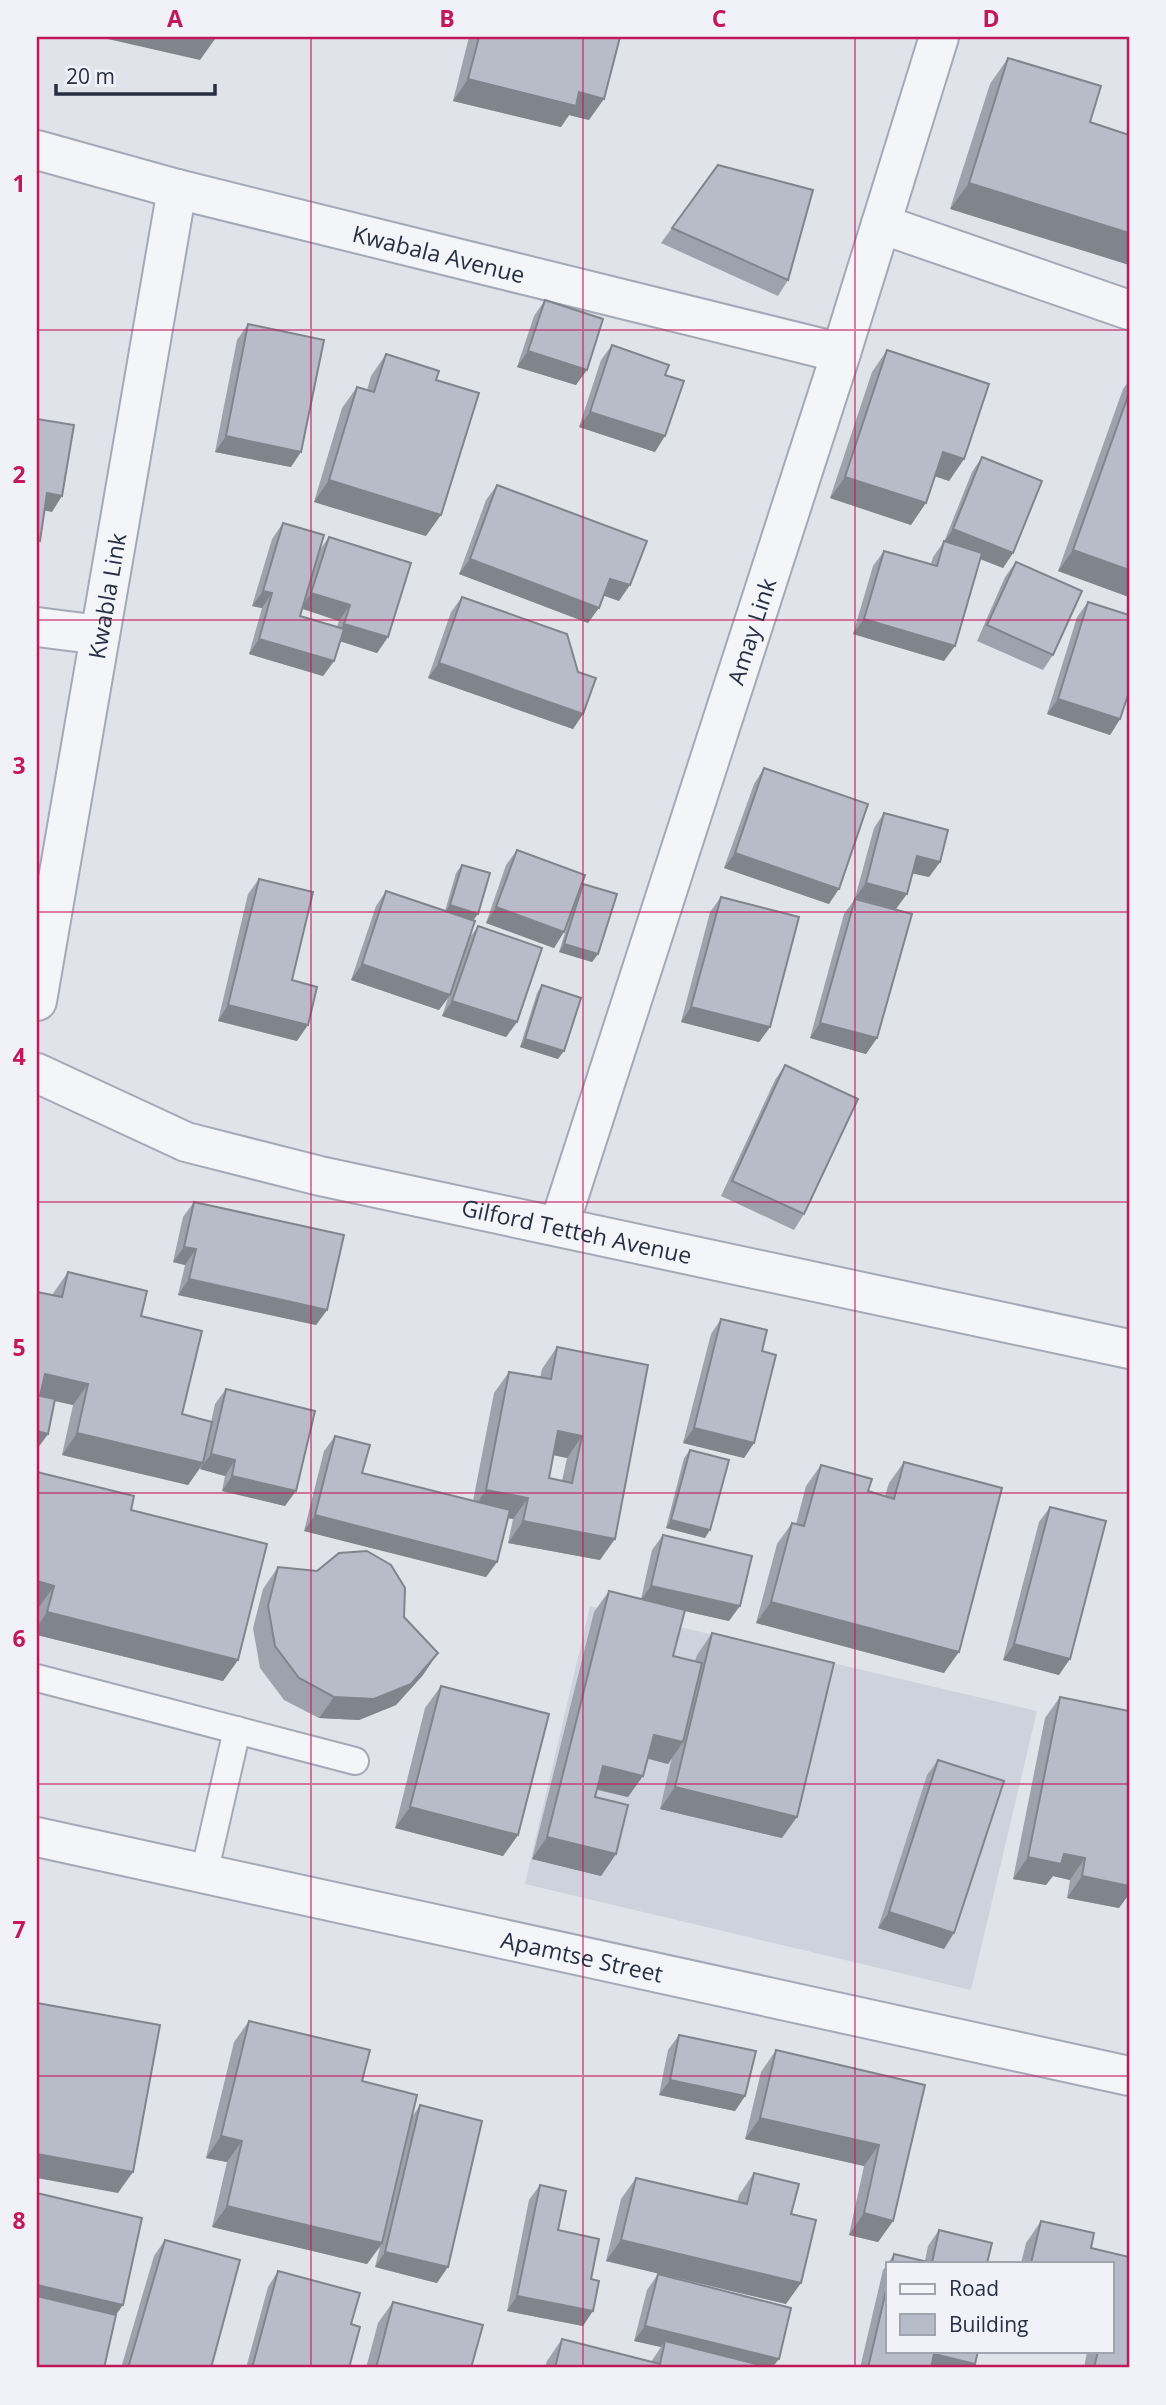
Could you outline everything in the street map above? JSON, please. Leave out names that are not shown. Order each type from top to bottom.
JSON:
[{"type":"street","name":"Amay Link","points":[[559,1226],[841,353],[939,37]]},
{"type":"street","name":"Kwabala Avenue","points":[[37,150],[177,190],[841,353]]},
{"type":"street","name":"Kwabla Link","points":[[37,1001],[177,190]]},
{"type":"street","points":[[881,224],[1129,310]]},
{"type":"street","points":[[37,627],[100,635]]},
{"type":"street","name":"Gilford Tetteh Avenue","points":[[37,1073],[186,1142],[320,1176],[1129,1349]]},
{"type":"street","name":"Apamtse Street","points":[[37,1837],[1129,2076]]},
{"type":"lane","points":[[37,1678],[355,1761]]},
{"type":"lane","points":[[204,1874],[237,1730]]},
{"type":"shaded area","points":[[590,1606],[1037,1711],[971,1990],[525,1884]]},
{"type":"building","points":[[479,37],[620,37],[604,99],[579,92],[576,106],[468,79]]},
{"type":"building","points":[[1008,58],[1101,86],[1090,122],[1129,135],[1129,233],[969,183]]},
{"type":"building","points":[[718,165],[813,190],[788,280],[672,228]]},
{"type":"building","points":[[545,300],[603,319],[587,370],[528,351]]},
{"type":"building","points":[[248,324],[324,340],[301,452],[226,436]]},
{"type":"building","points":[[612,345],[669,365],[665,375],[684,381],[665,436],[590,412]]},
{"type":"building","points":[[887,350],[989,384],[964,459],[943,452],[926,503],[845,477]]},
{"type":"building","points":[[386,354],[439,371],[436,380],[479,393],[441,515],[329,480],[357,387],[374,392]]},
{"type":"building","points":[[1129,393],[1129,570],[1073,550]]},
{"type":"building","points":[[37,419],[74,425],[62,496],[47,493],[40,541],[37,540]]},
{"type":"building","points":[[982,457],[1042,481],[1013,553],[953,529]]},
{"type":"building","points":[[497,485],[647,541],[630,585],[610,579],[599,608],[470,559]]},
{"type":"building","points":[[283,523],[324,535],[300,616],[344,629],[334,661],[259,639],[272,593],[263,591]]},
{"type":"building","points":[[329,537],[411,563],[388,637],[344,624],[350,605],[311,593]]},
{"type":"building","points":[[944,541],[982,553],[955,646],[864,619],[884,551],[937,566]]},
{"type":"building","points":[[1016,562],[1082,591],[1053,655],[987,625]]},
{"type":"building","points":[[462,597],[567,634],[578,672],[596,678],[583,714],[439,663]]},
{"type":"building","points":[[1088,602],[1129,615],[1129,692],[1120,719],[1058,699]]},
{"type":"building","points":[[764,768],[868,804],[839,889],[735,853]]},
{"type":"building","points":[[884,813],[948,830],[940,862],[917,856],[907,894],[866,883]]},
{"type":"building","points":[[517,850],[585,875],[564,932],[496,907]]},
{"type":"building","points":[[462,865],[490,873],[478,914],[450,905]]},
{"type":"building","points":[[259,879],[313,892],[292,980],[317,987],[308,1025],[228,1005]]},
{"type":"building","points":[[583,884],[617,894],[598,954],[564,944]]},
{"type":"building","points":[[386,891],[475,921],[450,995],[362,964]]},
{"type":"building","points":[[721,897],[799,917],[770,1027],[691,1007]]},
{"type":"building","points":[[855,899],[912,914],[877,1038],[820,1023]]},
{"type":"building","points":[[478,926],[542,948],[517,1022],[452,1001]]},
{"type":"building","points":[[542,985],[581,998],[564,1051],[525,1039]]},
{"type":"building","points":[[785,1065],[858,1099],[804,1214],[732,1181]]},
{"type":"building","points":[[194,1202],[344,1235],[327,1310],[189,1279],[196,1249],[184,1247]]},
{"type":"building","points":[[68,1272],[147,1291],[141,1316],[202,1331],[182,1414],[212,1422],[203,1463],[77,1433],[88,1384],[45,1374],[40,1396],[55,1399],[48,1434],[37,1431],[37,1292],[62,1297]]},
{"type":"building","points":[[721,1319],[767,1330],[762,1351],[776,1355],[754,1443],[694,1428]]},
{"type":"building","points":[[557,1347],[648,1365],[615,1539],[523,1521],[528,1498],[486,1490],[509,1372],[551,1379]],"holes":[[[558,1431],[582,1436],[572,1483],[549,1478]]]},
{"type":"building","points":[[226,1389],[315,1411],[296,1491],[232,1476],[235,1460],[211,1454]]},
{"type":"building","points":[[335,1436],[370,1445],[362,1473],[510,1510],[497,1562],[315,1515]]},
{"type":"building","points":[[690,1450],[729,1460],[710,1530],[671,1520]]},
{"type":"building","points":[[904,1462],[1002,1488],[959,1652],[771,1602],[792,1523],[804,1526],[821,1465],[872,1479],[868,1491],[894,1499]]},
{"type":"building","points":[[37,1472],[134,1496],[131,1510],[267,1544],[238,1660],[47,1612],[54,1586],[37,1581]]},
{"type":"building","points":[[1050,1507],[1106,1521],[1070,1659],[1014,1644]]},
{"type":"building","points":[[663,1535],[752,1556],[740,1606],[651,1586]]},
{"type":"building","points":[[367,1551],[391,1565],[405,1588],[404,1617],[438,1653],[411,1684],[374,1699],[334,1697],[299,1678],[275,1646],[268,1606],[278,1567],[317,1571],[339,1553]]},
{"type":"building","points":[[609,1591],[685,1610],[673,1656],[702,1663],[683,1742],[654,1735],[643,1776],[603,1766],[595,1797],[628,1805],[616,1854],[547,1837]]},
{"type":"building","points":[[712,1633],[834,1663],[797,1817],[675,1787]]},
{"type":"building","points":[[441,1686],[549,1714],[518,1835],[410,1807]]},
{"type":"building","points":[[1060,1697],[1129,1711],[1129,1886],[1082,1876],[1085,1858],[1064,1854],[1061,1864],[1028,1857]]},
{"type":"building","points":[[938,1760],[1004,1781],[954,1933],[889,1912]]},
{"type":"building","points":[[37,2003],[160,2025],[133,2172],[37,2154]]},
{"type":"building","points":[[249,2021],[370,2050],[362,2081],[417,2095],[382,2243],[227,2206],[242,2141],[221,2136]]},
{"type":"building","points":[[679,2035],[756,2051],[745,2096],[670,2080]]},
{"type":"building","points":[[776,2050],[925,2085],[893,2221],[864,2213],[879,2145],[760,2118]]},
{"type":"building","points":[[420,2105],[482,2121],[448,2267],[385,2252]]},
{"type":"building","points":[[754,2173],[799,2184],[791,2214],[816,2220],[801,2283],[621,2240],[636,2178],[747,2204]]},
{"type":"building","points":[[540,2185],[566,2191],[558,2230],[599,2239],[591,2279],[599,2281],[593,2311],[517,2296]]},
{"type":"building","points":[[37,2193],[142,2218],[123,2305],[37,2285]]},
{"type":"building","points":[[1041,2221],[1094,2233],[1091,2248],[1129,2257],[1129,2368],[1094,2368],[1098,2352],[1114,2352],[1114,2262],[1031,2262]]},
{"type":"building","points":[[939,2230],[992,2243],[987,2262],[932,2262]]},
{"type":"building","points":[[165,2240],[240,2260],[211,2368],[128,2368]]},
{"type":"building","points":[[894,2254],[928,2262],[892,2262]]},
{"type":"building","points":[[278,2271],[360,2293],[351,2324],[360,2327],[349,2368],[252,2368]]},
{"type":"building","points":[[658,2274],[791,2308],[779,2359],[645,2326]]},
{"type":"building","points":[[886,2291],[886,2352],[978,2352],[975,2364],[934,2354],[931,2368],[868,2368]]},
{"type":"building","points":[[37,2296],[116,2315],[104,2368],[37,2368]]},
{"type":"building","points":[[393,2302],[483,2325],[471,2368],[376,2368]]},
{"type":"building","points":[[562,2339],[660,2364],[665,2341],[772,2368],[555,2368]]}]
